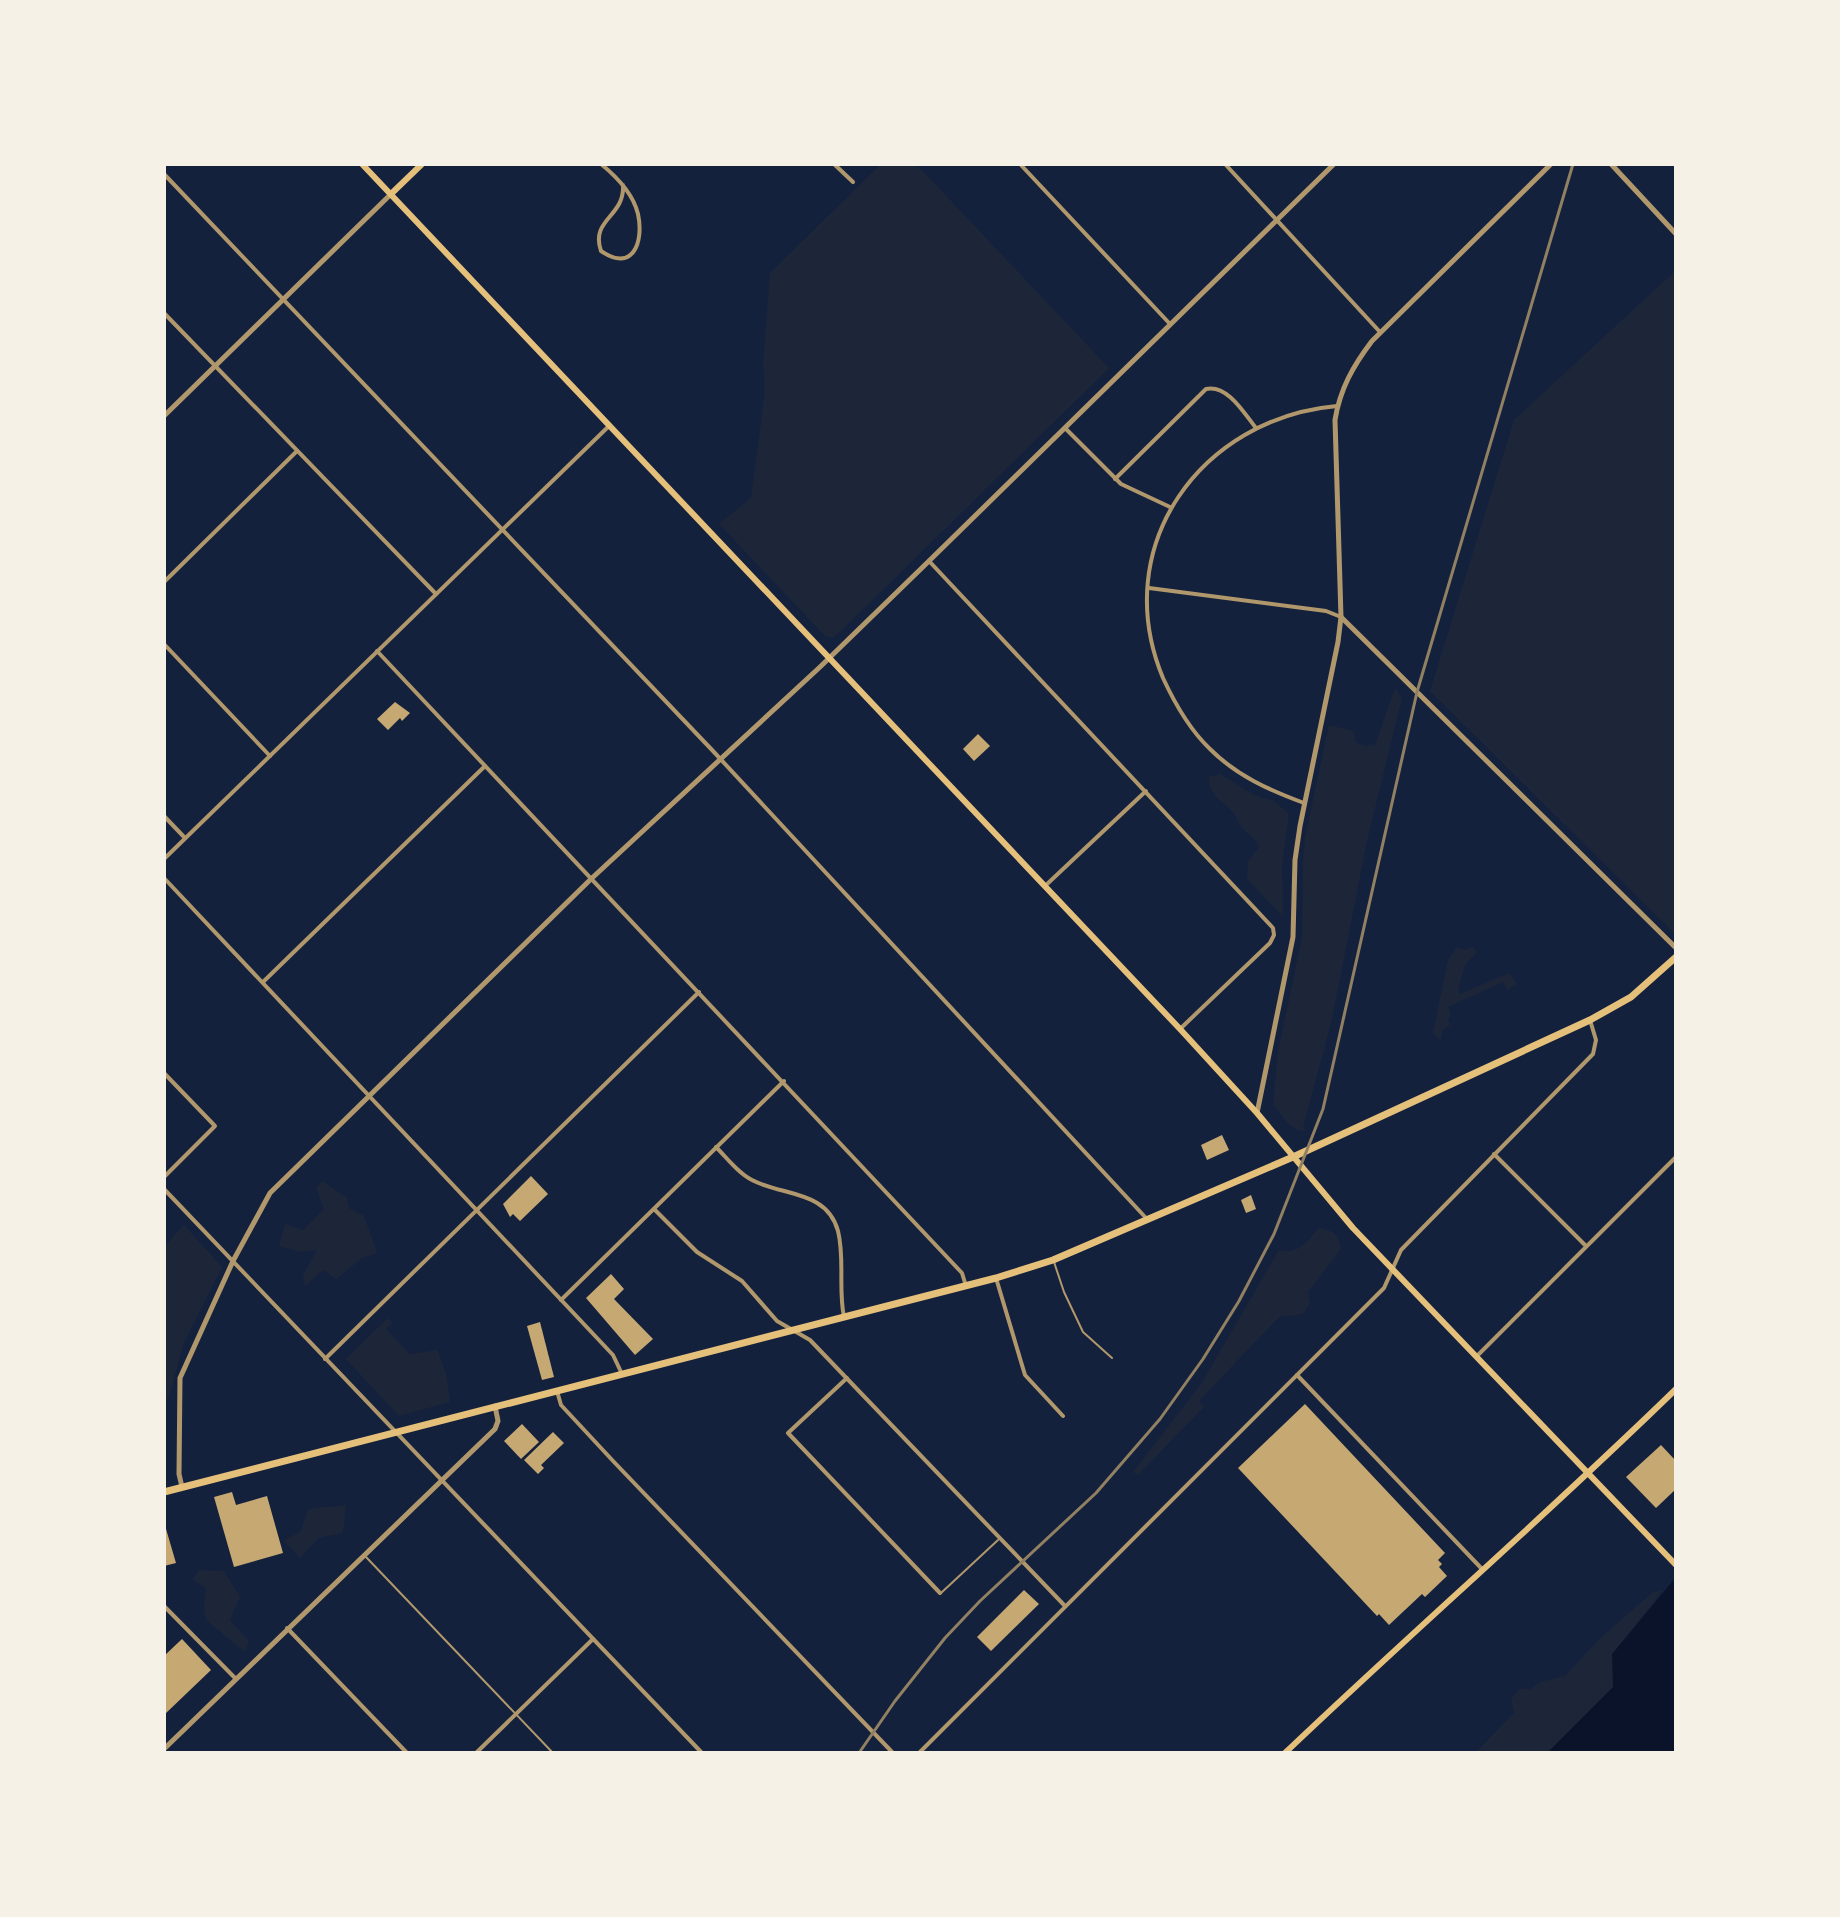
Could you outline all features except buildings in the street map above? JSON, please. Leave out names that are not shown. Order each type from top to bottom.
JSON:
[{"type":"main road","points":[[362,164],[1180,1029],[1392,1269],[1676,1565]]},
{"type":"main road","points":[[391,194],[422,164]]},
{"type":"main road","points":[[164,1492],[966,1286],[1053,1260],[1293,1157],[1590,1020],[1631,997],[1676,957]]},
{"type":"main road","points":[[1285,1753],[1588,1475],[1676,1389]]},
{"type":"street","points":[[601,164],[623,185],[638,212],[639,242],[634,252],[626,258],[616,259],[601,251],[598,242],[601,229],[621,205],[623,185]]},
{"type":"street","points":[[834,164],[853,182]]},
{"type":"street","points":[[1020,164],[1170,324]]},
{"type":"street","points":[[1225,164],[1380,332]]},
{"type":"street","points":[[182,1487],[179,1474],[180,1378],[233,1261],[270,1193],[591,879],[929,561],[1334,164]]},
{"type":"street","points":[[1257,1113],[1293,937],[1295,860],[1341,617],[1337,406],[1346,379],[1380,332],[1551,164]]},
{"type":"street","points":[[1611,164],[1676,234]]},
{"type":"street","points":[[164,174],[720,759],[1147,1219]]},
{"type":"street","points":[[164,416],[391,194]]},
{"type":"street","points":[[164,313],[436,594]]},
{"type":"street","points":[[1115,479],[1206,389],[1213,388],[1224,393],[1256,428]]},
{"type":"street","points":[[1304,803],[1264,787],[1238,772],[1211,750],[1190,725],[1169,690],[1155,654],[1149,625],[1149,588],[1153,553],[1170,507],[1200,468],[1219,451],[1256,428],[1286,416],[1337,406]]},
{"type":"street","points":[[164,859],[611,424]]},
{"type":"street","points":[[1065,428],[1115,479],[1170,507]]},
{"type":"street","points":[[164,582],[297,451]]},
{"type":"street","points":[[929,561],[1266,920],[1274,935],[1270,943],[1180,1029]]},
{"type":"street","points":[[1149,588],[1326,611],[1341,617],[1676,948]]},
{"type":"street","points":[[164,644],[270,756]]},
{"type":"street","points":[[377,651],[784,1081],[962,1273],[966,1286]]},
{"type":"street","points":[[262,983],[485,766]]},
{"type":"street","points":[[1045,886],[1146,791]]},
{"type":"street","points":[[164,816],[185,838]]},
{"type":"street","points":[[164,878],[613,1355],[622,1374]]},
{"type":"street","points":[[325,1359],[699,992]]},
{"type":"street","points":[[921,1752],[1384,1288],[1401,1250],[1593,1054],[1596,1040],[1590,1020]]},
{"type":"street","points":[[164,1073],[215,1126],[164,1177]]},
{"type":"street","points":[[561,1300],[784,1081]]},
{"type":"street","points":[[716,1147],[750,1180],[805,1196],[821,1206],[834,1220],[840,1242],[840,1296],[844,1317]]},
{"type":"street","points":[[1494,1154],[1586,1246]]},
{"type":"street","points":[[1477,1356],[1676,1157]]},
{"type":"street","points":[[164,1189],[702,1753]]},
{"type":"street","points":[[655,1210],[685,1242],[742,1281],[777,1321],[810,1340],[1065,1606]]},
{"type":"street","points":[[996,1278],[1025,1375],[1063,1416]]},
{"type":"street","points":[[1297,1375],[1482,1569]]},
{"type":"street","points":[[847,1378],[788,1433],[940,1593]]},
{"type":"street","points":[[557,1391],[561,1405],[893,1753]]},
{"type":"street","points":[[164,1749],[495,1429],[498,1421],[495,1406]]},
{"type":"street","points":[[164,1606],[235,1678]]},
{"type":"street","points":[[287,1628],[407,1753]]},
{"type":"street","points":[[476,1753],[593,1639]]},
{"type":"lane","points":[[1053,1260],[1083,1332],[1112,1358]]},
{"type":"lane","points":[[940,1593],[999,1539]]},
{"type":"lane","points":[[364,1555],[553,1753]]},
{"type":"shaded area","points":[[881,164],[916,164],[1109,368],[832,638],[825,636],[719,524],[751,498],[765,392],[763,363],[770,273]]},
{"type":"shaded area","points":[[1676,270],[1676,935],[1430,691],[1514,420]]},
{"type":"shaded area","points":[[1395,688],[1402,698],[1367,841],[1332,1019],[1303,1128],[1306,1131],[1301,1131],[1287,1122],[1273,1104],[1278,1052],[1302,937],[1305,837],[1329,725],[1354,731],[1355,742],[1365,746],[1375,745]]},
{"type":"shaded area","points":[[1220,774],[1254,795],[1274,801],[1289,814],[1282,864],[1283,917],[1247,879],[1248,861],[1259,847],[1211,789],[1209,777]]},
{"type":"shaded area","points":[[1457,947],[1464,950],[1473,947],[1477,952],[1465,965],[1458,990],[1460,994],[1509,973],[1517,984],[1508,990],[1503,982],[1448,1007],[1450,1025],[1443,1030],[1440,1041],[1433,1033],[1448,960]]},
{"type":"shaded area","points":[[322,1181],[347,1198],[349,1208],[364,1216],[377,1253],[362,1258],[336,1279],[323,1270],[305,1286],[303,1275],[317,1250],[301,1252],[279,1246],[285,1224],[303,1230],[324,1209],[316,1188]]},
{"type":"shaded area","points":[[184,1225],[222,1267],[183,1345],[169,1397],[164,1402],[164,1247]]},
{"type":"shaded area","points":[[1319,1228],[1334,1234],[1341,1249],[1308,1292],[1310,1303],[1303,1314],[1279,1317],[1199,1401],[1204,1407],[1138,1475],[1133,1472],[1201,1384],[1279,1250],[1297,1249]]},
{"type":"shaded area","points":[[388,1318],[392,1323],[386,1329],[410,1354],[437,1350],[446,1373],[450,1402],[399,1416],[346,1359]]},
{"type":"shaded area","points":[[346,1505],[343,1533],[319,1538],[300,1558],[284,1541],[301,1531],[308,1509]]},
{"type":"shaded area","points":[[199,1570],[224,1571],[240,1597],[230,1620],[249,1641],[245,1652],[206,1620],[206,1589],[193,1579]]},
{"type":"shaded area","points":[[1676,1577],[1676,1753],[1547,1753],[1613,1687],[1612,1654]]},
{"type":"shaded area","points":[[1663,1590],[1613,1654],[1613,1687],[1547,1753],[1475,1753],[1514,1713],[1511,1699],[1520,1689],[1530,1689],[1540,1682],[1565,1676],[1599,1639],[1653,1592]]},
{"type":"railway","points":[[859,1753],[945,1638],[980,1601],[1096,1493],[1160,1419],[1239,1301],[1274,1234],[1323,1109],[1417,692],[1573,164]]}]
